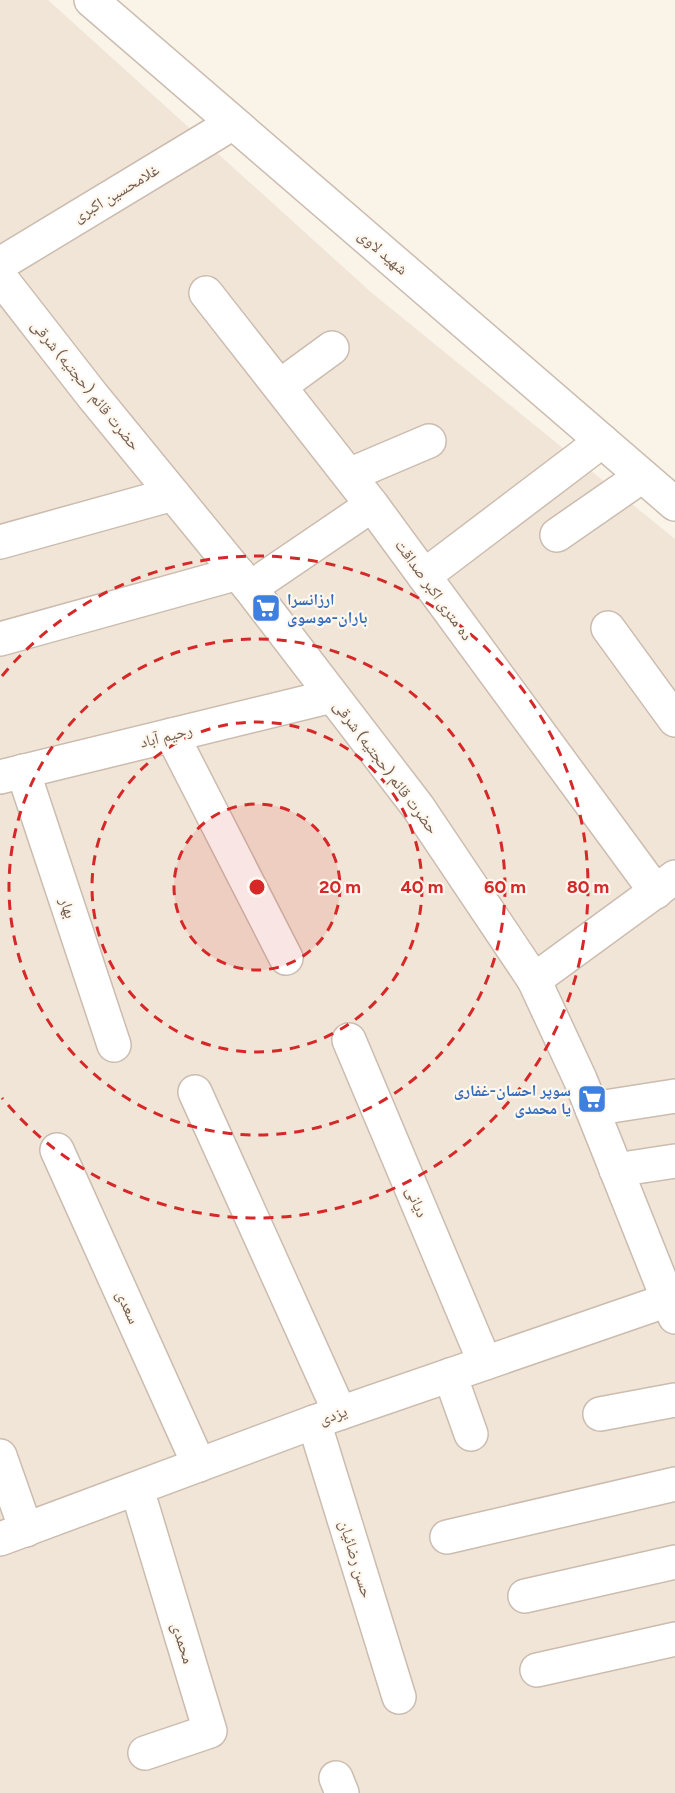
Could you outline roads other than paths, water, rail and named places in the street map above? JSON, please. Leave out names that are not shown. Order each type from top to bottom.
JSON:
[{"type":"street","name":"شهید لاوی","points":[[91,0],[675,504]]},
{"type":"street","name":"غلامحسین اکبری","points":[[0,264],[233,123]]},
{"type":"street","name":"حضرت قائم (حجتیه) شرقی","points":[[0,277],[92,395],[244,580],[418,807],[534,980],[592,1109],[672,1309]]},
{"type":"street","name":"ده متری اکبر صداقت","points":[[206,293],[666,884]]},
{"type":"street","points":[[280,386],[332,348]]},
{"type":"street","points":[[349,475],[429,441]]},
{"type":"street","points":[[424,576],[602,441]]},
{"type":"street","points":[[557,535],[642,476]]},
{"type":"street","points":[[0,542],[173,494]]},
{"type":"street","points":[[0,639],[244,580],[372,505]]},
{"type":"street","points":[[608,628],[675,720]]},
{"type":"street","name":"رحیم آباد","points":[[12,774],[332,696]]},
{"type":"street","points":[[172,735],[286,958]]},
{"type":"street","name":"بهار","points":[[12,774],[114,1045]]},
{"type":"street","points":[[534,980],[666,884]]},
{"type":"street","name":"دیانی","points":[[349,1040],[485,1363]]},
{"type":"street","name":"حسن رضائیان","points":[[195,1092],[327,1417],[399,1697]]},
{"type":"street","points":[[592,1109],[675,1096]]},
{"type":"street","name":"سعدی","points":[[57,1150],[199,1465]]},
{"type":"street","points":[[616,1170],[675,1161]]},
{"type":"street","name":"یزدی","points":[[13,1534],[327,1417],[485,1363],[672,1309]]},
{"type":"street","points":[[450,1375],[471,1434]]},
{"type":"street","points":[[600,1414],[675,1400]]},
{"type":"street","points":[[0,1456],[13,1534]]},
{"type":"street","points":[[447,1537],[675,1484]]},
{"type":"street","name":"محمدی","points":[[137,1489],[210,1731],[145,1754]]},
{"type":"street","points":[[525,1596],[675,1562]]},
{"type":"street","points":[[537,1670],[675,1639]]},
{"type":"place","name":"ارزانسرا باران-موسوی","points":[[266,608]]},
{"type":"place","name":"سوپر احسان-غفاری یا محمدی","points":[[592,1099]]}]
